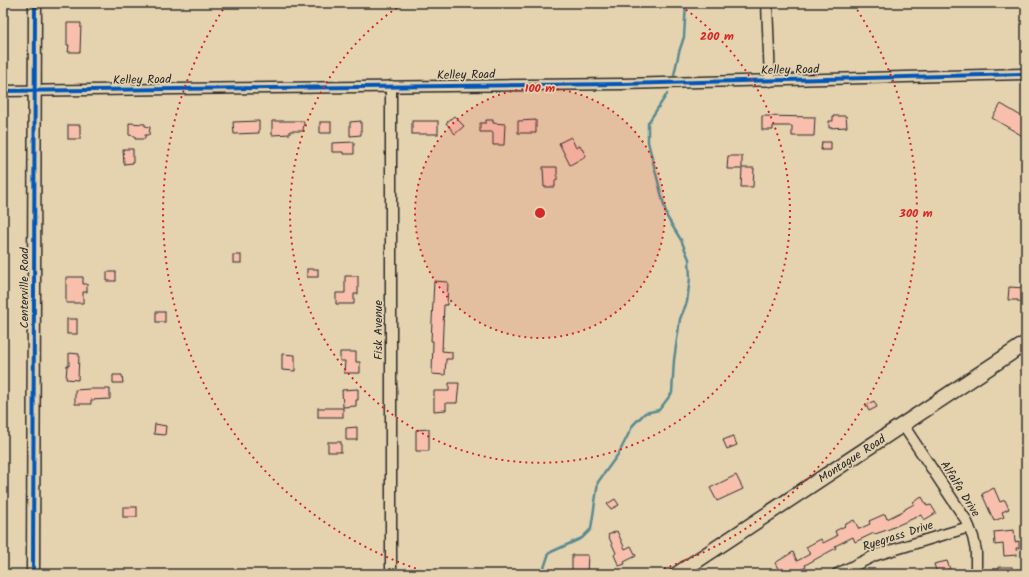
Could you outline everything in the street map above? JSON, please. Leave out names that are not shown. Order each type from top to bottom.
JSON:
[{"type":"main road","name":"Montague Road","points":[[677,574],[1026,343]]},
{"type":"street","name":"Centerville Road","points":[[33,574],[35,3]]},
{"type":"street","points":[[767,3],[770,81]]},
{"type":"street","name":"Kelley Road","points":[[3,92],[622,84],[1026,74]]},
{"type":"street","name":"Fisk Avenue","points":[[391,86],[391,574]]},
{"type":"street","name":"Alfalfa Drive","points":[[903,425],[966,520],[976,551],[976,574]]},
{"type":"street","name":"Ryegrass Drive","points":[[837,574],[876,555],[969,527]]},
{"type":"building","points":[[67,23],[81,23],[80,52],[68,52],[69,45],[67,45]]},
{"type":"building","points":[[1001,104],[1026,119],[1026,138],[992,118]]},
{"type":"building","points":[[454,116],[464,126],[455,134],[446,123]]},
{"type":"building","points":[[762,116],[815,117],[814,136],[792,136],[792,126],[773,126],[773,130],[762,130]]},
{"type":"building","points":[[833,116],[846,116],[847,127],[829,128],[829,121],[833,121]]},
{"type":"building","points":[[486,120],[493,120],[493,123],[505,124],[504,145],[493,145],[493,132],[480,132],[480,123],[486,123]]},
{"type":"building","points":[[536,120],[536,133],[518,133],[518,121]]},
{"type":"building","points":[[259,121],[259,133],[234,134],[233,122]]},
{"type":"building","points":[[272,121],[304,121],[303,131],[290,131],[290,134],[272,135]]},
{"type":"building","points":[[361,121],[361,135],[350,136],[350,122]]},
{"type":"building","points":[[412,121],[438,121],[438,134],[412,134]]},
{"type":"building","points":[[320,122],[331,122],[331,133],[320,133]]},
{"type":"building","points":[[129,123],[145,124],[145,126],[150,127],[149,135],[145,135],[145,139],[135,139],[135,136],[129,135]]},
{"type":"building","points":[[68,125],[80,125],[80,139],[68,139]]},
{"type":"building","points":[[571,137],[576,148],[580,145],[586,156],[570,165],[559,143]]},
{"type":"building","points":[[354,142],[354,154],[332,152],[332,143]]},
{"type":"building","points":[[822,142],[831,142],[831,150],[821,150]]},
{"type":"building","points":[[123,149],[133,149],[133,163],[124,164]]},
{"type":"building","points":[[728,156],[742,156],[742,168],[754,168],[753,187],[741,187],[742,169],[727,169]]},
{"type":"building","points":[[543,167],[557,167],[557,180],[555,180],[555,187],[544,187]]},
{"type":"building","points":[[233,255],[241,255],[241,263],[233,263]]},
{"type":"building","points":[[307,269],[318,269],[318,277],[307,277]]},
{"type":"building","points":[[107,272],[116,272],[116,281],[107,281]]},
{"type":"building","points":[[345,276],[358,276],[358,294],[354,294],[354,304],[336,304],[336,293],[345,293]]},
{"type":"building","points":[[66,277],[83,277],[83,284],[87,284],[87,292],[83,292],[83,303],[66,303]]},
{"type":"building","points":[[434,281],[448,282],[447,305],[444,305],[442,351],[452,352],[452,359],[446,359],[445,375],[432,374],[433,341],[431,341]]},
{"type":"building","points":[[1009,287],[1025,288],[1025,302],[1008,300]]},
{"type":"building","points":[[156,312],[165,312],[165,322],[156,322]]},
{"type":"building","points":[[67,319],[77,319],[77,334],[67,334]]},
{"type":"building","points":[[340,352],[356,352],[356,362],[360,362],[360,373],[344,373],[345,361],[340,361]]},
{"type":"building","points":[[69,353],[79,354],[78,380],[66,379],[67,365],[69,366]]},
{"type":"building","points":[[282,354],[295,355],[295,371],[282,370]]},
{"type":"building","points":[[113,375],[122,375],[123,383],[113,383]]},
{"type":"building","points":[[449,383],[459,383],[457,403],[446,403],[446,410],[434,411],[434,391],[449,391]]},
{"type":"building","points":[[110,389],[110,399],[91,400],[91,404],[75,404],[75,390]]},
{"type":"building","points":[[358,389],[358,400],[356,400],[356,406],[343,407],[342,390]]},
{"type":"building","points":[[874,401],[877,407],[869,411],[866,405]]},
{"type":"building","points":[[318,408],[343,408],[343,417],[318,417]]},
{"type":"building","points":[[155,424],[166,426],[165,435],[154,434]]},
{"type":"building","points":[[357,427],[357,440],[346,440],[346,428]]},
{"type":"building","points":[[429,429],[429,451],[416,451],[416,430]]},
{"type":"building","points":[[733,436],[737,445],[727,449],[723,440]]},
{"type":"building","points":[[328,442],[341,442],[341,452],[328,452]]},
{"type":"building","points":[[736,475],[743,489],[717,501],[710,488]]},
{"type":"building","points":[[994,488],[1000,502],[1005,500],[1009,509],[1002,512],[1004,517],[994,521],[982,494]]},
{"type":"building","points":[[922,497],[927,506],[931,505],[936,513],[924,520],[921,515],[855,542],[853,537],[835,546],[836,548],[805,565],[806,567],[795,573],[793,570],[786,574],[781,574],[775,563],[793,552],[797,561],[810,554],[806,547],[821,539],[823,543],[837,536],[835,531],[845,526],[844,525],[854,520],[859,529],[870,524],[869,521],[885,514],[887,519],[905,510],[914,504],[913,502]]},
{"type":"building","points":[[615,499],[619,505],[611,509],[607,504]]},
{"type":"building","points":[[123,507],[137,507],[137,517],[123,517]]},
{"type":"building","points":[[1014,530],[1015,542],[1019,541],[1019,548],[1016,548],[1017,555],[1004,556],[1003,544],[995,545],[994,532]]},
{"type":"building","points":[[617,531],[625,549],[631,546],[636,556],[624,562],[625,564],[619,566],[614,555],[616,553],[608,535]]},
{"type":"building","points":[[572,555],[588,555],[587,574],[572,574]]},
{"type":"building","points":[[947,561],[950,569],[947,570],[948,574],[937,574],[934,564]]},
{"type":"building","points":[[999,567],[1012,567],[1012,574],[999,574]]},
{"type":"waterway","points":[[674,75],[684,37],[686,3]]},
{"type":"waterway","points":[[542,574],[549,553],[582,538],[591,529],[598,482],[619,453],[633,425],[645,413],[659,410],[672,393],[674,360],[680,319],[687,302],[690,278],[689,259],[681,240],[667,217],[648,142],[648,123],[667,94]]},
{"type":"cycle path","points":[[33,574],[35,3]]},
{"type":"cycle path","points":[[3,91],[622,84],[1026,74]]}]
